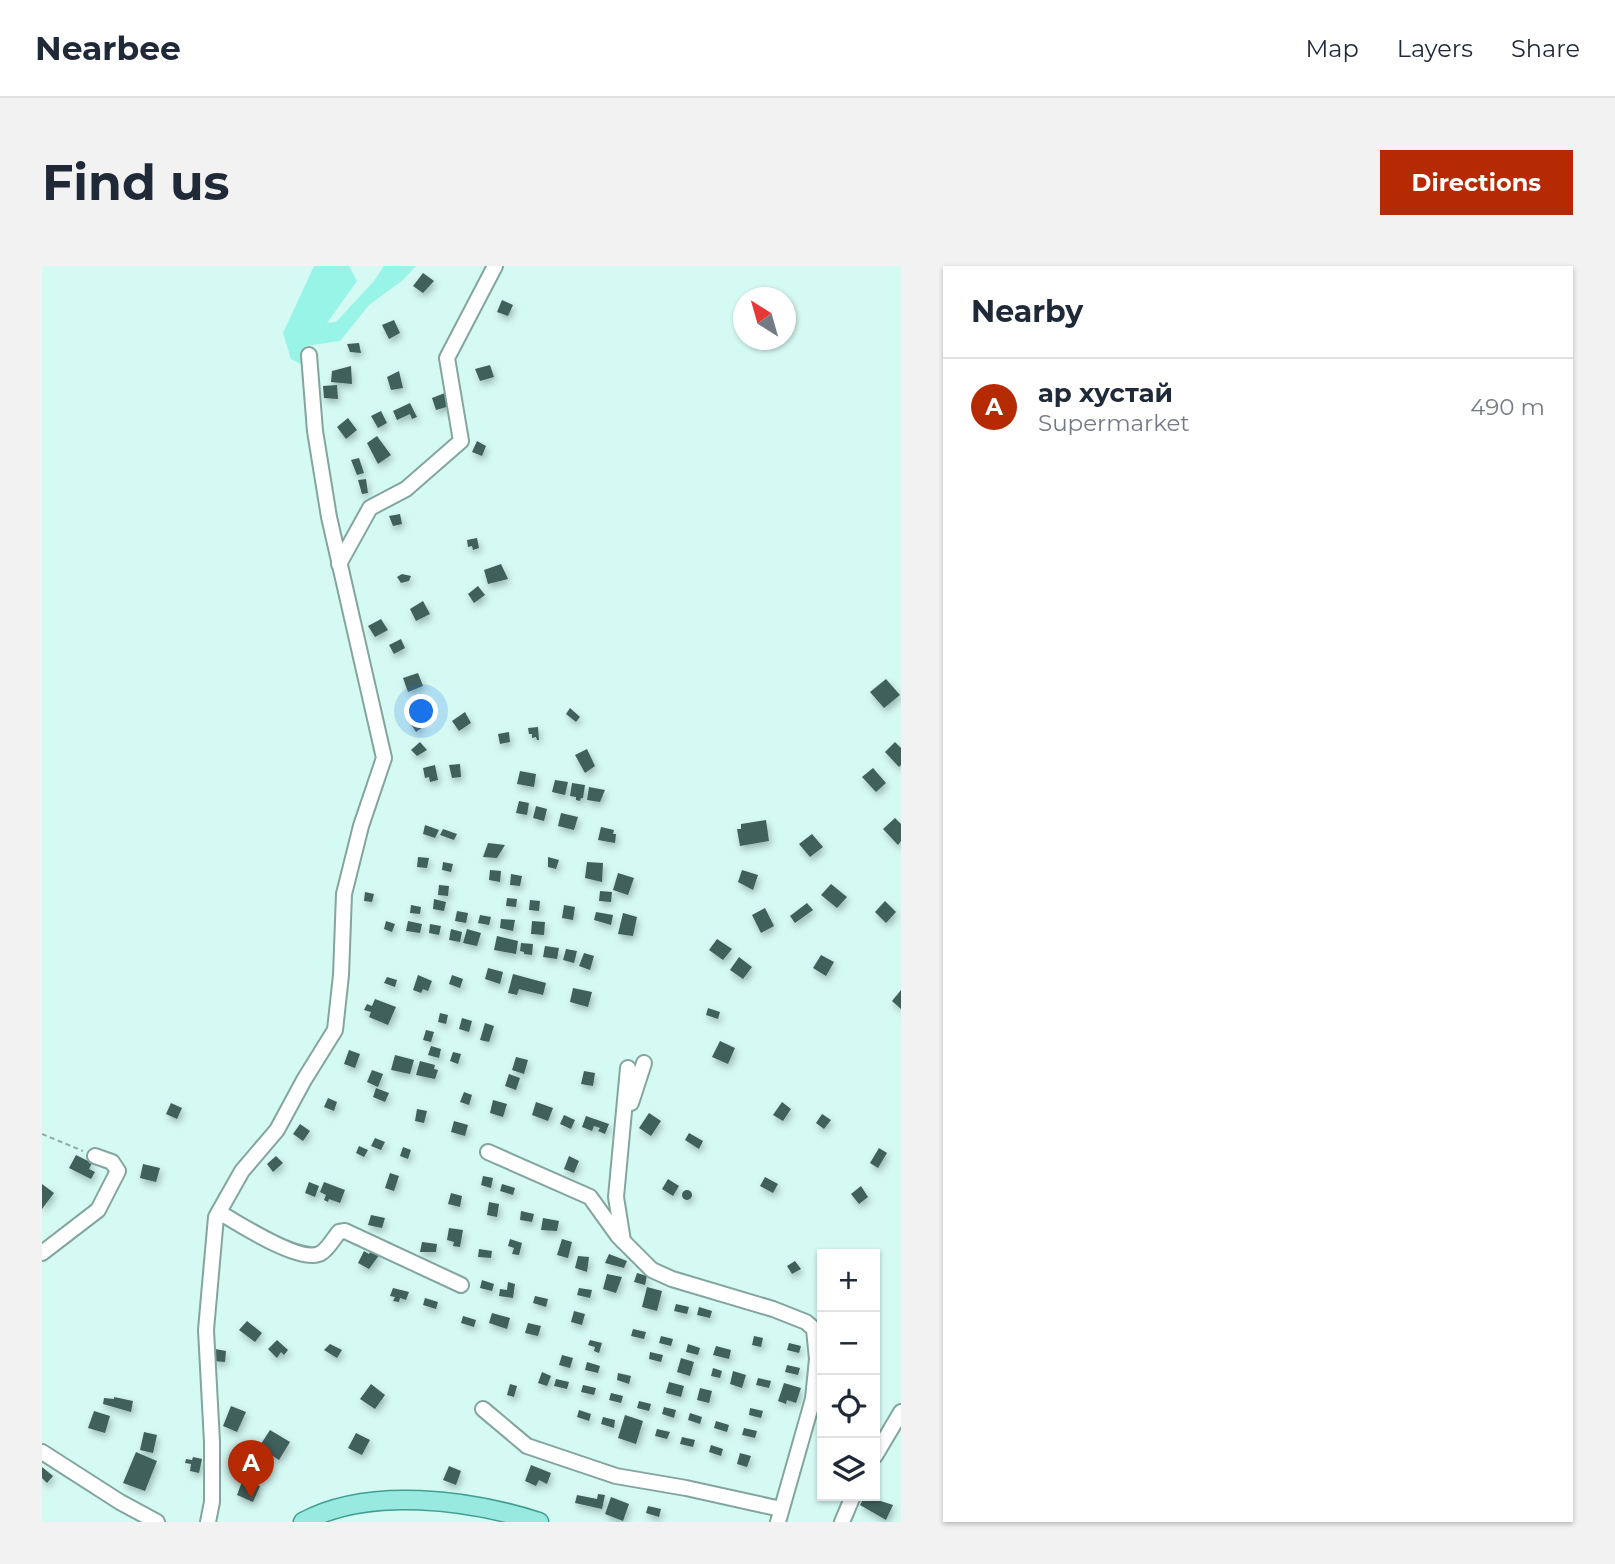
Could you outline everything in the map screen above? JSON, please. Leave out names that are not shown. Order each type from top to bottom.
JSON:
[{"type":"main road","points":[[303,1522],[313,1516],[370,1502],[412,1499],[453,1503],[539,1522]]},
{"type":"street","points":[[339,564],[370,508],[406,489],[461,441],[447,358],[495,266]]},
{"type":"street","points":[[208,1522],[212,1502],[212,1442],[206,1330],[216,1217],[242,1171],[277,1130],[335,1030],[341,975],[344,894],[361,826],[384,758],[329,517],[315,432],[309,355]]},
{"type":"street","points":[[624,1124],[644,1063]]},
{"type":"street","points":[[623,1242],[616,1198],[628,1068]]},
{"type":"street","points":[[483,1409],[527,1446],[616,1476],[686,1488],[780,1516],[813,1399],[817,1359],[814,1329],[806,1322],[773,1309],[662,1276],[637,1258],[590,1197],[488,1152]]},
{"type":"street","points":[[42,1253],[97,1210],[108,1192],[118,1171],[112,1162],[95,1156]]},
{"type":"street","points":[[219,1212],[262,1237],[309,1257],[321,1254],[339,1231],[345,1231],[461,1284]]},
{"type":"street","points":[[880,1446],[901,1412]]},
{"type":"street","points":[[42,1452],[120,1502],[158,1522]]},
{"type":"street","points":[[842,1522],[851,1501]]},
{"type":"path","points":[[42,1134],[95,1156]]},
{"type":"green space","points":[[314,266],[349,266],[357,281],[327,323],[336,322],[374,281],[384,266],[416,266],[403,280],[369,305],[340,341],[305,346],[301,364],[291,359],[283,333]]},
{"type":"building","points":[[423,273],[434,281],[423,293],[413,286]]},
{"type":"building","points":[[502,300],[513,305],[508,316],[497,312]]},
{"type":"building","points":[[394,320],[400,333],[389,339],[382,325]]},
{"type":"building","points":[[359,343],[361,353],[350,352],[347,344]]},
{"type":"building","points":[[490,365],[494,377],[480,381],[475,369]]},
{"type":"building","points":[[351,366],[352,384],[331,382],[332,371]]},
{"type":"building","points":[[399,371],[403,388],[391,390],[387,377]]},
{"type":"building","points":[[337,385],[338,399],[324,398],[323,386]]},
{"type":"building","points":[[445,393],[450,406],[436,410],[432,398]]},
{"type":"building","points":[[410,403],[417,417],[412,419],[410,414],[397,420],[393,411]]},
{"type":"building","points":[[381,411],[387,423],[378,428],[371,416]]},
{"type":"building","points":[[348,418],[357,430],[346,439],[337,427]]},
{"type":"building","points":[[377,436],[391,455],[378,464],[367,443]]},
{"type":"building","points":[[477,441],[486,446],[482,456],[472,452]]},
{"type":"building","points":[[359,458],[364,473],[357,475],[351,460]]},
{"type":"building","points":[[366,479],[368,493],[362,494],[358,480]]},
{"type":"building","points":[[400,514],[402,524],[393,526],[389,516]]},
{"type":"building","points":[[477,538],[479,548],[473,550],[472,546],[468,547],[467,540]]},
{"type":"building","points":[[501,564],[508,579],[488,584],[484,570]]},
{"type":"building","points":[[402,574],[411,576],[409,581],[401,583],[397,577]]},
{"type":"building","points":[[478,586],[485,595],[474,603],[468,594]]},
{"type":"building","points":[[423,601],[430,614],[416,621],[410,609]]},
{"type":"building","points":[[381,619],[388,630],[375,637],[368,626]]},
{"type":"building","points":[[401,639],[405,648],[394,654],[389,645]]},
{"type":"building","points":[[418,673],[423,686],[408,692],[403,678]]},
{"type":"building","points":[[886,679],[900,695],[884,708],[870,692]]},
{"type":"building","points":[[570,708],[580,717],[576,722],[566,714]]},
{"type":"building","points":[[465,712],[471,723],[459,731],[452,721]]},
{"type":"building","points":[[416,717],[423,727],[416,732],[409,721]]},
{"type":"building","points":[[538,727],[537,740],[529,734],[528,728]]},
{"type":"building","points":[[509,732],[510,742],[500,744],[498,734]]},
{"type":"building","points":[[420,742],[427,750],[417,756],[411,750]]},
{"type":"building","points":[[895,742],[901,748],[899,767],[885,752]]},
{"type":"building","points":[[587,749],[595,766],[585,773],[575,755]]},
{"type":"building","points":[[460,764],[461,777],[452,778],[449,765]]},
{"type":"building","points":[[435,765],[438,780],[430,782],[429,777],[425,778],[423,768]]},
{"type":"building","points":[[873,768],[886,783],[876,792],[862,777]]},
{"type":"building","points":[[520,771],[536,774],[534,787],[517,784]]},
{"type":"building","points":[[555,780],[568,782],[565,795],[552,792]]},
{"type":"building","points":[[572,783],[585,785],[580,801],[570,796]]},
{"type":"building","points":[[589,787],[605,790],[600,802],[587,800]]},
{"type":"building","points":[[519,801],[529,803],[527,815],[516,813]]},
{"type":"building","points":[[536,806],[547,809],[544,821],[533,818]]},
{"type":"building","points":[[561,813],[578,817],[574,830],[558,826]]},
{"type":"building","points":[[895,818],[901,824],[901,841],[898,845],[883,829]]},
{"type":"building","points":[[766,820],[769,841],[740,846],[737,829],[741,829],[741,824]]},
{"type":"building","points":[[425,825],[439,830],[435,838],[423,834]]},
{"type":"building","points":[[601,827],[614,830],[615,843],[598,840]]},
{"type":"building","points":[[443,829],[457,834],[454,840],[440,835]]},
{"type":"building","points":[[812,834],[823,847],[810,857],[799,844]]},
{"type":"building","points":[[488,843],[505,845],[497,858],[483,857]]},
{"type":"building","points":[[418,857],[429,858],[427,868],[417,867]]},
{"type":"building","points":[[548,857],[559,860],[556,869],[548,867]]},
{"type":"building","points":[[443,862],[453,864],[451,872],[442,870]]},
{"type":"building","points":[[587,862],[603,863],[602,882],[585,878]]},
{"type":"building","points":[[490,870],[501,871],[500,882],[489,880]]},
{"type":"building","points":[[742,870],[758,875],[753,890],[738,882]]},
{"type":"building","points":[[618,873],[634,878],[628,895],[613,890]]},
{"type":"building","points":[[511,874],[522,876],[520,886],[510,885]]},
{"type":"building","points":[[831,884],[847,897],[837,908],[821,895]]},
{"type":"building","points":[[439,885],[449,886],[448,896],[438,895]]},
{"type":"building","points":[[600,891],[612,892],[611,902],[599,901]]},
{"type":"building","points":[[365,892],[374,894],[372,902],[364,901]]},
{"type":"building","points":[[507,898],[517,899],[516,907],[506,906]]},
{"type":"building","points":[[434,899],[446,902],[444,911],[433,909]]},
{"type":"building","points":[[530,900],[540,901],[539,911],[529,910]]},
{"type":"building","points":[[885,901],[896,912],[886,923],[875,912]]},
{"type":"building","points":[[807,903],[813,910],[795,923],[790,916]]},
{"type":"building","points":[[411,905],[421,907],[420,914],[410,913]]},
{"type":"building","points":[[564,905],[575,907],[573,920],[562,918]]},
{"type":"building","points":[[765,908],[774,926],[761,933],[752,915]]},
{"type":"building","points":[[457,911],[468,913],[466,923],[455,921]]},
{"type":"building","points":[[596,912],[613,915],[611,925],[594,920]]},
{"type":"building","points":[[623,913],[637,917],[633,936],[618,934]]},
{"type":"building","points":[[480,915],[491,917],[489,925],[478,923]]},
{"type":"building","points":[[501,919],[515,920],[513,931],[500,928]]},
{"type":"building","points":[[386,921],[395,924],[392,932],[384,929]]},
{"type":"building","points":[[408,921],[422,924],[420,933],[406,931]]},
{"type":"building","points":[[532,921],[545,922],[544,935],[531,934]]},
{"type":"building","points":[[430,924],[441,926],[439,935],[429,933]]},
{"type":"building","points":[[451,929],[462,932],[460,942],[449,940]]},
{"type":"building","points":[[467,929],[481,933],[477,946],[463,943]]},
{"type":"building","points":[[497,936],[518,941],[516,954],[494,950]]},
{"type":"building","points":[[717,939],[732,949],[723,960],[709,950]]},
{"type":"building","points":[[521,943],[533,944],[532,955],[520,951]]},
{"type":"building","points":[[545,946],[559,948],[557,959],[543,957]]},
{"type":"building","points":[[566,949],[577,951],[574,963],[563,960]]},
{"type":"building","points":[[584,953],[594,956],[590,970],[579,966]]},
{"type":"building","points":[[821,955],[834,962],[826,976],[813,968]]},
{"type":"building","points":[[739,957],[752,967],[743,979],[730,970]]},
{"type":"building","points":[[488,968],[503,972],[500,984],[485,979]]},
{"type":"building","points":[[513,974],[546,983],[543,995],[519,989],[517,995],[508,993]]},
{"type":"building","points":[[418,975],[432,981],[428,991],[423,989],[421,993],[413,990]]},
{"type":"building","points":[[452,975],[463,979],[460,988],[449,984]]},
{"type":"building","points":[[387,977],[397,980],[395,987],[384,983]]},
{"type":"building","points":[[573,988],[592,992],[588,1007],[570,1002]]},
{"type":"building","points":[[901,990],[901,1009],[892,1001]]},
{"type":"building","points":[[375,999],[396,1007],[388,1025],[369,1017],[371,1012],[364,1010],[367,1004],[372,1006]]},
{"type":"building","points":[[708,1008],[720,1012],[718,1019],[706,1015]]},
{"type":"building","points":[[440,1013],[448,1015],[446,1024],[438,1022]]},
{"type":"building","points":[[462,1018],[472,1021],[469,1032],[459,1029]]},
{"type":"building","points":[[485,1023],[494,1026],[489,1042],[480,1040]]},
{"type":"building","points":[[426,1030],[434,1032],[431,1042],[423,1040]]},
{"type":"building","points":[[720,1041],[735,1048],[728,1064],[712,1057]]},
{"type":"building","points":[[431,1046],[441,1049],[439,1058],[428,1055]]},
{"type":"building","points":[[349,1050],[360,1054],[355,1068],[344,1064]]},
{"type":"building","points":[[453,1052],[461,1054],[458,1064],[450,1061]]},
{"type":"building","points":[[395,1055],[414,1060],[410,1074],[391,1070]]},
{"type":"building","points":[[516,1057],[528,1060],[524,1074],[512,1070]]},
{"type":"building","points":[[420,1061],[435,1065],[434,1069],[438,1070],[435,1079],[416,1075]]},
{"type":"building","points":[[372,1070],[383,1074],[378,1087],[367,1082]]},
{"type":"building","points":[[584,1071],[595,1073],[593,1086],[581,1084]]},
{"type":"building","points":[[509,1074],[520,1078],[516,1090],[505,1086]]},
{"type":"building","points":[[376,1088],[389,1093],[385,1102],[373,1097]]},
{"type":"building","points":[[464,1092],[472,1095],[469,1105],[460,1102]]},
{"type":"building","points":[[328,1098],[337,1102],[334,1111],[324,1107]]},
{"type":"building","points":[[493,1100],[507,1104],[503,1117],[490,1113]]},
{"type":"building","points":[[536,1102],[553,1108],[548,1121],[532,1115]]},
{"type":"building","points":[[782,1102],[791,1109],[783,1121],[773,1115]]},
{"type":"building","points":[[171,1103],[182,1108],[177,1119],[166,1114]]},
{"type":"building","points":[[417,1109],[427,1111],[424,1123],[415,1121]]},
{"type":"building","points":[[649,1113],[661,1121],[651,1136],[639,1128]]},
{"type":"building","points":[[822,1114],[831,1120],[824,1129],[816,1123]]},
{"type":"building","points":[[564,1115],[575,1120],[571,1129],[560,1124]]},
{"type":"building","points":[[586,1116],[609,1124],[605,1134],[594,1126],[592,1131],[582,1127]]},
{"type":"building","points":[[454,1121],[468,1125],[465,1136],[451,1132]]},
{"type":"building","points":[[300,1124],[310,1131],[303,1141],[293,1134]]},
{"type":"building","points":[[689,1133],[703,1141],[699,1149],[685,1140]]},
{"type":"building","points":[[375,1138],[385,1142],[381,1150],[371,1146]]},
{"type":"building","points":[[359,1146],[368,1150],[364,1157],[356,1153]]},
{"type":"building","points":[[403,1147],[411,1150],[408,1159],[400,1156]]},
{"type":"building","points":[[879,1148],[887,1153],[878,1168],[870,1163]]},
{"type":"building","points":[[76,1155],[92,1163],[89,1169],[95,1172],[91,1179],[69,1168]]},
{"type":"building","points":[[276,1156],[283,1163],[273,1172],[267,1164]]},
{"type":"building","points":[[569,1156],[579,1161],[574,1173],[564,1169]]},
{"type":"building","points":[[143,1164],[160,1168],[156,1182],[140,1178]]},
{"type":"building","points":[[390,1173],[399,1176],[394,1191],[385,1188]]},
{"type":"building","points":[[483,1176],[493,1178],[491,1188],[481,1185]]},
{"type":"building","points":[[765,1177],[778,1184],[773,1193],[760,1186]]},
{"type":"building","points":[[668,1179],[679,1186],[673,1196],[662,1189]]},
{"type":"building","points":[[309,1182],[319,1186],[315,1197],[305,1193]]},
{"type":"building","points":[[324,1182],[345,1190],[340,1203],[324,1200],[326,1195],[320,1192]]},
{"type":"building","points":[[42,1184],[54,1193],[42,1209]]},
{"type":"building","points":[[502,1184],[515,1188],[513,1195],[500,1191]]},
{"type":"building","points":[[861,1186],[868,1197],[859,1204],[851,1194]]},
{"type":"building","points":[[687,1190],[691,1191],[691,1199],[687,1200],[683,1199],[682,1195],[683,1191]]},
{"type":"building","points":[[451,1193],[462,1196],[460,1207],[448,1204]]},
{"type":"building","points":[[489,1202],[499,1204],[497,1217],[487,1215]]},
{"type":"building","points":[[521,1211],[534,1214],[532,1222],[520,1220]]},
{"type":"building","points":[[371,1215],[385,1218],[382,1228],[368,1225]]},
{"type":"building","points":[[543,1218],[559,1221],[557,1231],[541,1230]]},
{"type":"building","points":[[449,1228],[463,1230],[460,1247],[453,1246],[454,1242],[447,1240]]},
{"type":"building","points":[[510,1239],[522,1243],[519,1255],[512,1254],[514,1248],[508,1246]]},
{"type":"building","points":[[562,1239],[572,1242],[568,1258],[557,1255]]},
{"type":"building","points":[[422,1242],[437,1244],[436,1252],[420,1252]]},
{"type":"building","points":[[479,1249],[492,1251],[491,1258],[478,1257]]},
{"type":"building","points":[[371,1250],[380,1254],[369,1269],[358,1263],[364,1251],[369,1254]]},
{"type":"building","points":[[609,1254],[627,1261],[624,1268],[605,1263]]},
{"type":"building","points":[[578,1256],[589,1257],[587,1272],[575,1268]]},
{"type":"building","points":[[795,1261],[801,1269],[792,1274],[787,1266]]},
{"type":"building","points":[[637,1273],[647,1276],[645,1285],[634,1282]]},
{"type":"building","points":[[607,1274],[622,1277],[616,1293],[603,1289]]},
{"type":"building","points":[[482,1280],[494,1284],[492,1291],[480,1288]]},
{"type":"building","points":[[508,1282],[515,1284],[513,1298],[499,1296],[500,1289],[507,1290]]},
{"type":"building","points":[[647,1287],[662,1291],[657,1311],[642,1307]]},
{"type":"building","points":[[393,1288],[409,1292],[406,1300],[400,1298],[399,1302],[393,1301],[395,1297],[390,1296]]},
{"type":"building","points":[[579,1288],[592,1290],[590,1298],[577,1295]]},
{"type":"building","points":[[535,1296],[548,1299],[546,1307],[533,1303]]},
{"type":"building","points":[[425,1298],[438,1302],[436,1309],[423,1305]]},
{"type":"building","points":[[676,1304],[689,1307],[687,1314],[674,1311]]},
{"type":"building","points":[[699,1307],[712,1311],[710,1318],[697,1315]]},
{"type":"building","points":[[574,1311],[585,1314],[582,1325],[571,1322]]},
{"type":"building","points":[[492,1313],[510,1318],[507,1329],[489,1323]]},
{"type":"building","points":[[463,1316],[476,1320],[474,1327],[461,1323]]},
{"type":"building","points":[[247,1321],[262,1333],[255,1342],[239,1330]]},
{"type":"building","points":[[528,1323],[541,1326],[538,1336],[525,1333]]},
{"type":"building","points":[[633,1329],[646,1332],[644,1339],[631,1336]]},
{"type":"building","points":[[661,1336],[673,1339],[671,1346],[659,1343]]},
{"type":"building","points":[[754,1336],[763,1338],[761,1347],[752,1345]]},
{"type":"building","points":[[277,1340],[288,1350],[284,1355],[281,1352],[277,1358],[268,1349]]},
{"type":"building","points":[[590,1340],[602,1343],[599,1353],[594,1351],[595,1347],[588,1345]]},
{"type":"building","points":[[789,1343],[801,1346],[799,1353],[787,1350]]},
{"type":"building","points":[[330,1344],[342,1350],[337,1358],[324,1350]]},
{"type":"building","points":[[688,1344],[700,1348],[698,1355],[686,1352]]},
{"type":"building","points":[[716,1346],[731,1350],[729,1359],[713,1355]]},
{"type":"building","points":[[215,1349],[226,1351],[225,1362],[214,1361]]},
{"type":"building","points":[[650,1352],[663,1355],[661,1362],[649,1359]]},
{"type":"building","points":[[562,1355],[573,1358],[570,1368],[559,1365]]},
{"type":"building","points":[[681,1358],[694,1362],[690,1376],[677,1372]]},
{"type":"building","points":[[587,1362],[600,1366],[598,1373],[585,1370]]},
{"type":"building","points":[[787,1365],[800,1368],[798,1375],[785,1372]]},
{"type":"building","points":[[713,1368],[722,1371],[720,1378],[711,1376]]},
{"type":"building","points":[[733,1371],[746,1375],[742,1388],[730,1384]]},
{"type":"building","points":[[542,1372],[551,1376],[547,1386],[538,1383]]},
{"type":"building","points":[[618,1373],[631,1376],[629,1384],[617,1380]]},
{"type":"building","points":[[758,1378],[771,1381],[769,1388],[756,1385]]},
{"type":"building","points":[[556,1379],[569,1382],[567,1389],[554,1386]]},
{"type":"building","points":[[669,1382],[684,1386],[681,1397],[666,1393]]},
{"type":"building","points":[[784,1383],[801,1388],[796,1403],[778,1401]]},
{"type":"building","points":[[371,1384],[385,1395],[375,1409],[360,1399]]},
{"type":"building","points":[[510,1384],[517,1386],[514,1397],[507,1395]]},
{"type":"building","points":[[583,1385],[596,1388],[594,1395],[581,1392]]},
{"type":"building","points":[[700,1388],[712,1391],[709,1403],[697,1400]]},
{"type":"building","points":[[611,1393],[623,1396],[621,1403],[609,1400]]},
{"type":"building","points":[[104,1398],[133,1401],[131,1412],[103,1404]]},
{"type":"building","points":[[639,1401],[651,1404],[649,1411],[637,1408]]},
{"type":"building","points":[[231,1406],[246,1412],[237,1432],[223,1426]]},
{"type":"building","points":[[664,1407],[676,1410],[674,1418],[662,1414]]},
{"type":"building","points":[[750,1408],[763,1411],[761,1418],[749,1415]]},
{"type":"building","points":[[579,1410],[591,1414],[589,1421],[577,1417]]},
{"type":"building","points":[[94,1411],[110,1416],[105,1433],[88,1428]]},
{"type":"building","points":[[690,1413],[702,1417],[700,1424],[688,1420]]},
{"type":"building","points":[[625,1415],[643,1421],[636,1444],[618,1438]]},
{"type":"building","points":[[603,1417],[615,1420],[614,1428],[601,1424]]},
{"type":"building","points":[[716,1421],[729,1425],[727,1432],[714,1428]]},
{"type":"building","points":[[744,1428],[757,1431],[755,1438],[742,1435]]},
{"type":"building","points":[[657,1429],[670,1432],[667,1439],[655,1436]]},
{"type":"building","points":[[270,1430],[290,1442],[279,1460],[259,1447]]},
{"type":"building","points":[[144,1432],[157,1435],[153,1453],[140,1450]]},
{"type":"building","points":[[356,1433],[370,1440],[362,1455],[348,1448]]},
{"type":"building","points":[[682,1437],[695,1440],[693,1447],[680,1444]]},
{"type":"building","points":[[711,1445],[723,1449],[721,1456],[709,1452]]},
{"type":"building","points":[[136,1452],[157,1461],[145,1491],[123,1483]]},
{"type":"building","points":[[740,1453],[751,1456],[747,1467],[737,1464]]},
{"type":"building","points":[[193,1457],[202,1459],[199,1473],[190,1471],[191,1464],[185,1463],[186,1459],[192,1460]]},
{"type":"building","points":[[531,1465],[551,1473],[547,1484],[539,1480],[536,1486],[525,1481]]},
{"type":"building","points":[[449,1466],[461,1471],[456,1485],[443,1480]]},
{"type":"building","points":[[42,1467],[53,1476],[47,1483],[42,1478]]},
{"type":"building","points":[[243,1479],[260,1486],[253,1502],[237,1495]]},
{"type":"building","points":[[598,1494],[605,1495],[602,1509],[575,1503],[577,1495],[597,1499]]},
{"type":"building","points":[[611,1497],[629,1504],[623,1521],[605,1514]]},
{"type":"building","points":[[862,1501],[880,1501],[893,1505],[886,1520],[860,1505]]},
{"type":"building","points":[[648,1506],[661,1509],[659,1517],[646,1513]]},
{"type":"place","name":"ар хустай","points":[[251,1498]]}]
